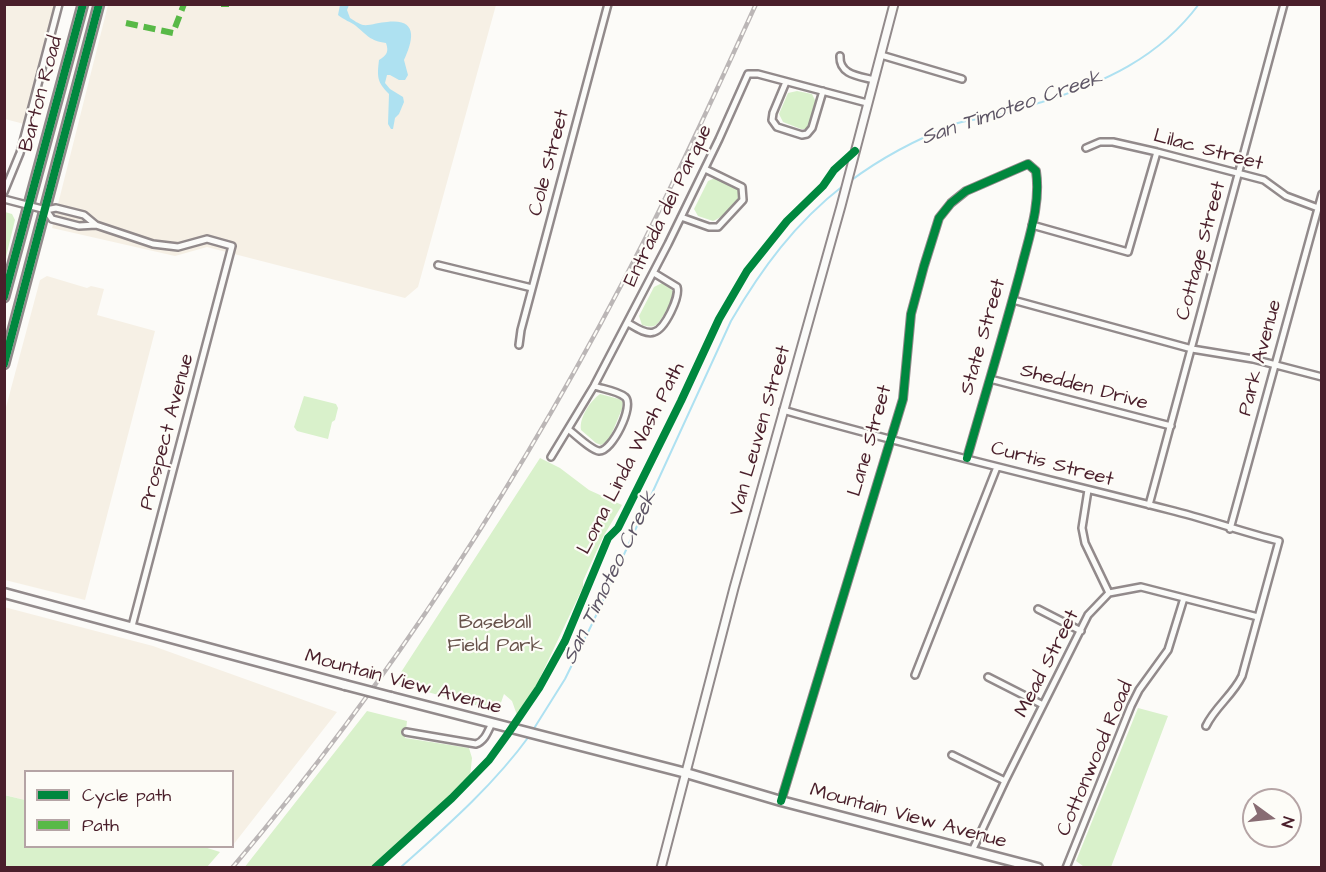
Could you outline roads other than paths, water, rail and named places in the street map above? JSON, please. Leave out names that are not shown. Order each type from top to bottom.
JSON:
[{"type":"main road","name":"Barton Road","points":[[4,297],[83,4]]},
{"type":"main road","name":"Barton Road","points":[[4,364],[99,4]]},
{"type":"main road","name":"Mountain View Avenue","points":[[4,593],[1032,867]]},
{"type":"street","points":[[4,192],[20,153],[59,4]]},
{"type":"street","name":"Cole Street","points":[[519,345],[521,330],[608,4]]},
{"type":"street","name":"Van Leuven Street","points":[[661,867],[733,591],[841,206],[894,4]]},
{"type":"street","name":"Cottage Street","points":[[1149,505],[1284,4]]},
{"type":"street","points":[[881,55],[962,79]]},
{"type":"street","points":[[840,56],[839,63],[843,70],[874,80]]},
{"type":"street","name":"Entrada del Parque","points":[[551,457],[594,386],[654,273],[748,74],[758,74],[867,103]]},
{"type":"street","points":[[786,82],[772,120],[777,127],[802,135],[807,134],[812,128],[823,91]]},
{"type":"street","name":"Lilac Street","points":[[1086,148],[1100,142],[1113,142],[1157,152],[1264,180],[1286,196],[1318,208]]},
{"type":"street","points":[[1032,225],[1128,252],[1157,152]]},
{"type":"street","name":"Lane Street","points":[[781,801],[903,399],[911,314],[939,218],[951,202],[966,191],[1028,164],[1036,171],[1039,191],[1032,225]]},
{"type":"street","points":[[681,217],[709,227],[717,227],[742,200],[742,187],[705,169]]},
{"type":"street","name":"Park Avenue","points":[[1230,529],[1322,194]]},
{"type":"street","points":[[4,199],[46,210],[56,208],[84,215],[96,225]]},
{"type":"street","points":[[46,210],[52,219],[78,226],[96,225]]},
{"type":"street","name":"Prospect Avenue","points":[[96,225],[153,244],[178,247],[207,239],[232,246],[132,626]]},
{"type":"street","name":"State Street","points":[[967,458],[1032,225]]},
{"type":"street","points":[[438,266],[532,288]]},
{"type":"street","points":[[628,323],[646,332],[654,332],[661,327],[677,300],[679,293],[677,287],[654,273]]},
{"type":"street","points":[[1012,300],[1192,349],[1275,364],[1322,377]]},
{"type":"street","name":"Shedden Drive","points":[[990,379],[1171,426]]},
{"type":"street","points":[[568,429],[597,451],[604,451],[611,446],[628,410],[629,402],[625,396],[594,386]]},
{"type":"street","name":"Curtis Street","points":[[783,410],[890,441],[967,458],[1193,516],[1230,529],[1279,541],[1258,617]]},
{"type":"street","points":[[915,675],[997,467]]},
{"type":"street","points":[[1088,490],[1082,528],[1085,543],[1108,593],[1141,587],[1258,617],[1237,687],[1212,714],[1206,726]]},
{"type":"street","name":"Mead Street","points":[[972,851],[1088,615],[1108,593]]},
{"type":"street","name":"Cottonwood Road","points":[[1066,867],[1131,706],[1139,690],[1168,650],[1184,597]]},
{"type":"street","points":[[1038,609],[1081,631]]},
{"type":"street","points":[[988,677],[1044,705]]},
{"type":"street","points":[[406,732],[476,744],[486,736],[492,723]]},
{"type":"street","points":[[952,755],[1005,781]]},
{"type":"water","points":[[340,5],[349,5],[347,10],[350,18],[361,24],[397,22],[409,27],[411,39],[404,60],[408,75],[405,80],[399,80],[387,75],[385,83],[403,97],[404,102],[395,118],[393,129],[388,124],[389,94],[382,86],[378,75],[379,60],[386,55],[387,51],[386,43],[372,39],[338,15]]},
{"type":"waterway","name":"San Timoteo Creek","points":[[849,182],[888,156],[943,129],[963,122],[1004,114],[1065,95],[1108,77],[1148,54],[1183,23],[1199,4]]},
{"type":"waterway","name":"San Timoteo Creek","points":[[533,730],[565,679],[593,622],[731,321],[781,247],[810,215],[844,185]]},
{"type":"waterway","name":"San Timoteo Creek","points":[[400,868],[485,788],[530,735]]},
{"type":"railway","points":[[232,868],[292,795],[404,644],[457,566],[507,486],[556,404],[645,239],[756,4]]},
{"type":"park label","name":"Baseball Field Park","points":[[495,636]]}]
